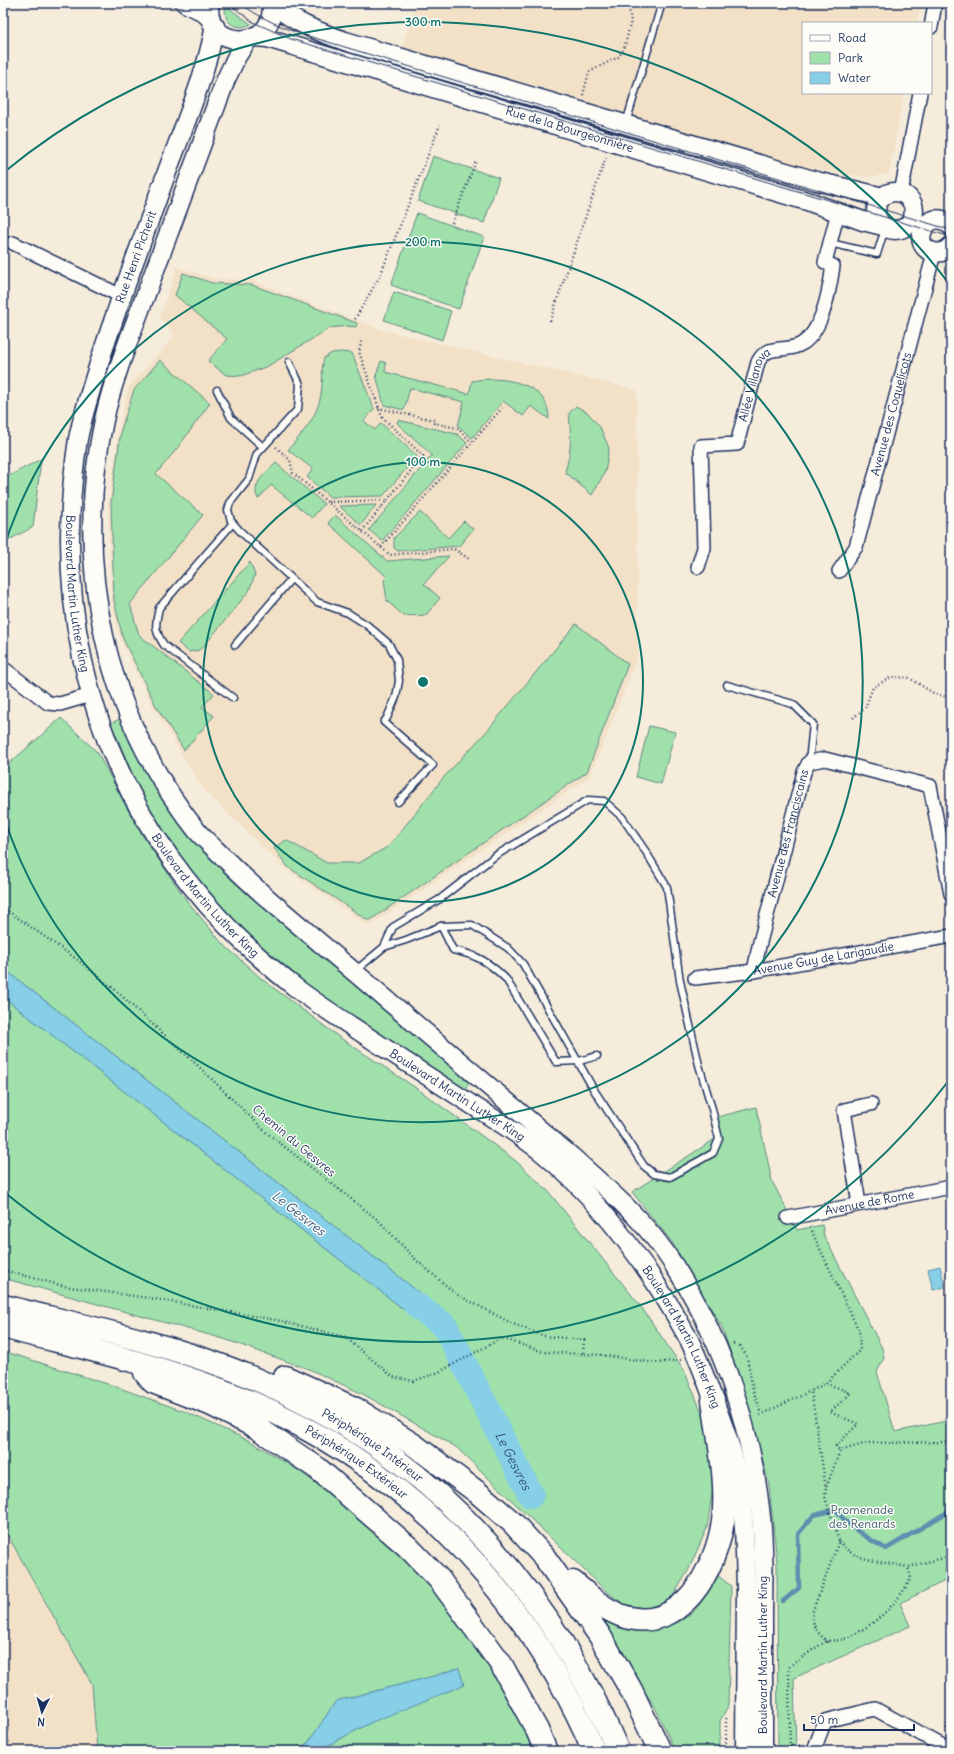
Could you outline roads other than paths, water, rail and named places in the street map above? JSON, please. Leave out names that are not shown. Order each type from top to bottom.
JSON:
[{"type":"highway","name":"Périphérique Intérieur","points":[[3,1306],[162,1347],[230,1369],[283,1392],[331,1417],[382,1450],[451,1505],[511,1568],[545,1614],[576,1664],[591,1691],[618,1751]]},
{"type":"highway","name":"Périphérique Extérieur","points":[[3,1327],[134,1362],[218,1388],[271,1410],[318,1435],[381,1476],[416,1504],[446,1531],[476,1563],[521,1617],[572,1703],[594,1751]]},
{"type":"highway","points":[[198,1358],[223,1351],[295,1381],[356,1409],[414,1445],[477,1492],[514,1523],[545,1558],[604,1643],[638,1704],[660,1751]]},
{"type":"highway","points":[[134,1362],[153,1382],[210,1404],[256,1427],[317,1468],[408,1547],[439,1579],[501,1664],[537,1730],[546,1751]]},
{"type":"highway","points":[[545,1558],[591,1598],[606,1609],[622,1616],[634,1618],[662,1616],[674,1611],[686,1601],[702,1579],[710,1563],[723,1520],[723,1478],[713,1400]]},
{"type":"main road","points":[[185,3],[212,16]]},
{"type":"main road","name":"Rue de la Bourgeonnière","points":[[271,3],[288,16],[315,30],[337,38],[816,181],[882,197]]},
{"type":"main road","name":"Rue Henri Picherit","points":[[93,492],[104,419],[132,332],[226,79],[236,56],[251,38],[263,31],[269,21],[271,14],[271,3]]},
{"type":"main road","name":"Rue de la Bourgeonnière","points":[[212,16],[220,32],[229,38],[240,40],[267,38],[810,202],[863,221],[889,228],[908,239],[941,249]]},
{"type":"main road","name":"Rue Henri Picherit","points":[[72,492],[83,416],[121,296],[204,72],[212,16]]},
{"type":"main road","points":[[891,193],[901,194],[909,199],[913,208],[913,216],[910,222],[904,227],[889,228],[879,221],[876,212],[877,205],[882,197],[891,193]]},
{"type":"main road","points":[[913,208],[947,223]]},
{"type":"main road","points":[[941,249],[921,236],[923,229],[929,222],[947,223]]},
{"type":"main road","name":"Boulevard Martin Luther King","points":[[72,492],[70,544],[72,594],[78,639],[92,695],[112,752],[140,810],[184,878],[211,910],[250,950],[303,993],[523,1139],[541,1152],[576,1183],[607,1216],[658,1286],[686,1334],[729,1441],[738,1478],[744,1520],[746,1629],[745,1751]]},
{"type":"main road","name":"Boulevard Martin Luther King","points":[[93,492],[91,541],[93,572],[100,619],[111,663],[131,718],[149,757],[179,806],[199,833],[241,875],[615,1195],[664,1251],[699,1307],[720,1350],[737,1401],[755,1471],[762,1537],[763,1751]]},
{"type":"street","points":[[932,22],[935,3]]},
{"type":"street","points":[[901,194],[920,94]]},
{"type":"street","name":"Allée Villanova","points":[[698,568],[704,548],[701,446],[737,444],[760,357],[768,350],[797,346],[804,342],[815,330],[820,320],[833,269],[833,266],[825,262],[838,212]]},
{"type":"street","points":[[14,243],[121,296]]},
{"type":"street","name":"Avenue des Coquelicots","points":[[839,571],[856,547],[932,261],[941,249]]},
{"type":"street","points":[[3,668],[48,703],[60,704],[92,695]]},
{"type":"street","name":"Avenue des Franciscains","points":[[754,971],[759,946],[804,772],[809,762],[825,759],[930,786],[951,894]]},
{"type":"street","name":"Avenue Guy de Larigaudie","points":[[695,978],[754,971],[951,936]]},
{"type":"street","points":[[859,1204],[844,1110],[871,1104]]},
{"type":"street","name":"Avenue de Rome","points":[[788,1218],[951,1187]]},
{"type":"street","points":[[816,1751],[814,1747],[825,1721],[875,1709],[951,1749]]},
{"type":"lane","points":[[625,124],[661,6]]},
{"type":"lane","points":[[830,242],[877,254],[882,238],[889,228]]},
{"type":"lane","points":[[290,362],[300,384],[298,409],[257,454],[248,479],[230,503],[228,510],[233,523],[317,602],[348,613],[367,625],[389,644],[397,660],[399,681],[396,697],[384,722],[433,765],[398,802]]},
{"type":"lane","points":[[217,390],[231,418],[263,447]]},
{"type":"lane","points":[[232,698],[164,645],[157,635],[155,623],[159,608],[233,523]]},
{"type":"lane","points":[[235,645],[291,579]]},
{"type":"lane","points":[[727,684],[793,704],[814,724],[809,762]]},
{"type":"lane","points":[[354,972],[384,947],[441,926],[472,925],[508,948],[523,964],[594,1090],[644,1166],[654,1174],[670,1177],[714,1153],[719,1139],[699,1065],[680,981],[667,888],[646,852],[622,817],[604,801],[588,800],[495,856],[440,899],[393,927],[384,947]]},
{"type":"lane","points":[[441,926],[453,950],[483,959],[506,979],[556,1062],[579,1061],[597,1056]]},
{"type":"lane","points":[[680,981],[695,978]]},
{"type":"water","points":[[3,968],[457,1322],[445,1326],[434,1333],[3,997]]},
{"type":"water","points":[[940,1266],[945,1287],[933,1290],[928,1269]]},
{"type":"water","points":[[459,1668],[464,1685],[372,1722],[323,1748],[322,1751],[293,1751],[308,1743],[336,1701],[434,1676]]},
{"type":"waterway","name":"Le Gesvres","points":[[416,1305],[445,1326],[531,1495]]},
{"type":"waterway","points":[[783,1601],[799,1588],[798,1534],[814,1515],[836,1510],[853,1527],[886,1549],[951,1510]]},
{"type":"tram line","points":[[228,3],[253,22],[291,39],[951,237]]},
{"type":"tram line","points":[[240,3],[266,19],[295,32],[951,230]]},
{"type":"park label","name":"Promenade des Renards","points":[[862,1517]]}]
